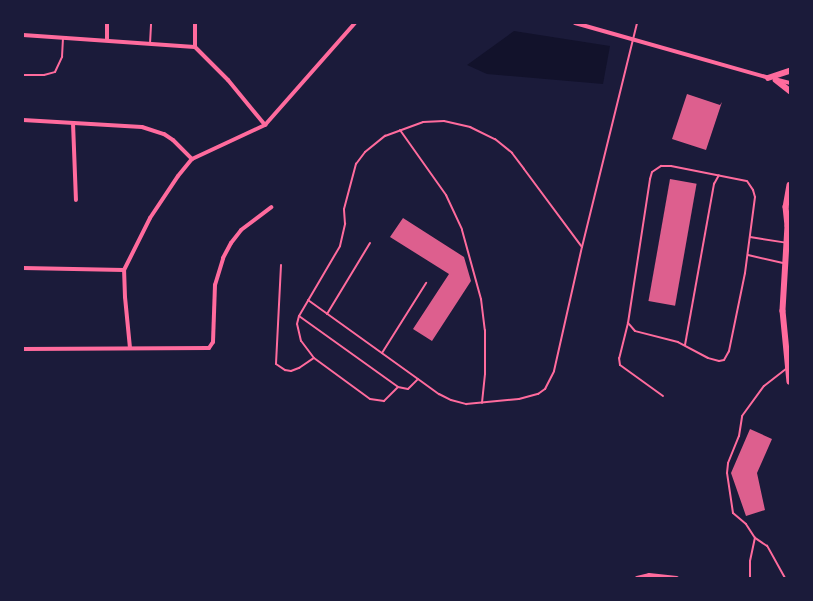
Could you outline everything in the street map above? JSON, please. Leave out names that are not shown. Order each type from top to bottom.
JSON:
[{"type":"street","points":[[107,23],[107,40]]},
{"type":"street","points":[[195,23],[195,47]]},
{"type":"street","points":[[130,348],[124,270],[150,218],[178,176],[192,159],[265,125],[355,23]]},
{"type":"street","points":[[575,23],[633,41],[790,84]]},
{"type":"street","points":[[23,35],[63,39],[107,40],[195,47],[228,80],[265,125]]},
{"type":"street","points":[[772,79],[790,71]]},
{"type":"street","points":[[772,79],[790,80]]},
{"type":"street","points":[[772,79],[790,91]]},
{"type":"street","points":[[23,120],[142,127],[164,134],[173,140],[192,159]]},
{"type":"street","points":[[73,123],[76,200]]},
{"type":"street","points":[[790,184],[786,207],[789,224],[785,263],[783,311],[790,382]]},
{"type":"street","points":[[23,349],[130,348],[205,350],[211,346],[215,285],[223,258],[231,243],[241,230],[271,207]]},
{"type":"street","points":[[23,268],[124,270]]},
{"type":"street","points":[[637,578],[648,576],[677,578]]},
{"type":"lane","points":[[150,44],[151,23]]},
{"type":"lane","points":[[308,300],[439,394],[451,400],[466,404],[519,399],[538,394],[546,388],[554,372],[582,247],[637,23]]},
{"type":"lane","points":[[23,75],[44,75],[55,72],[62,57],[63,39]]},
{"type":"lane","points":[[398,387],[384,401],[370,399],[314,358],[301,341],[298,328],[299,316],[340,246],[345,224],[344,209],[356,164],[365,152],[385,136],[423,122],[444,121],[470,127],[495,139],[512,154],[582,247]]},
{"type":"lane","points":[[400,130],[446,196],[462,230],[481,299],[485,330],[485,374],[482,402]]},
{"type":"lane","points":[[628,323],[636,331],[685,345],[708,358],[718,361],[726,358],[729,351],[748,255],[755,197],[752,186],[747,181],[671,166],[661,166],[652,172],[628,323],[619,358],[620,365],[663,396]]},
{"type":"lane","points":[[685,345],[714,184],[719,175]]},
{"type":"lane","points":[[750,237],[787,243]]},
{"type":"lane","points":[[327,314],[370,243]]},
{"type":"lane","points":[[748,255],[785,263]]},
{"type":"lane","points":[[281,265],[276,364],[285,370],[291,371],[299,368],[314,358]]},
{"type":"lane","points":[[382,353],[426,283]]},
{"type":"lane","points":[[299,316],[398,387],[408,389],[418,379]]},
{"type":"lane","points":[[785,578],[766,546],[755,538],[746,524],[733,513],[727,473],[728,463],[739,436],[742,416],[764,386],[788,366]]},
{"type":"lane","points":[[750,578],[750,561],[755,538]]},
{"type":"shaded area","points":[[514,31],[610,46],[603,84],[487,74],[467,65]]},
{"type":"building","points":[[687,94],[720,105],[722,102],[706,150],[672,139]]},
{"type":"building","points":[[670,179],[697,184],[675,306],[648,301]]},
{"type":"building","points":[[403,218],[464,257],[471,281],[432,341],[413,329],[449,274],[390,237]]},
{"type":"building","points":[[750,429],[772,439],[757,473],[765,510],[746,516],[731,473]]}]
